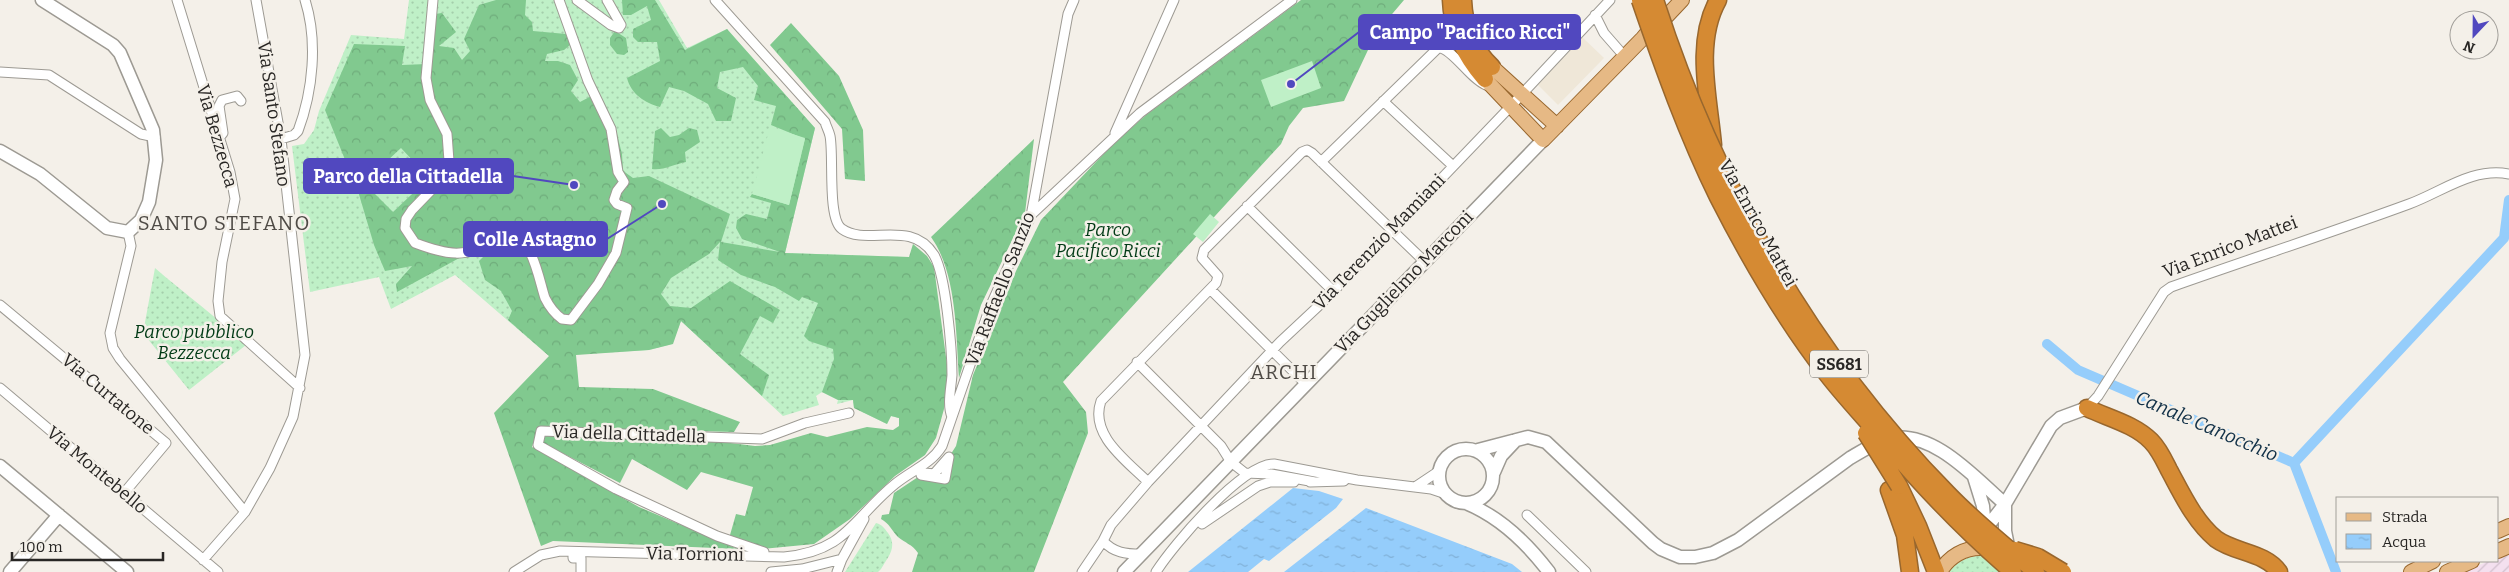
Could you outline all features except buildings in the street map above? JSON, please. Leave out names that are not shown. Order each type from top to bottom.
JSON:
[{"type":"highway","points":[[1451,0],[1452,18],[1465,52],[1489,78]]},
{"type":"highway","points":[[1463,0],[1464,14],[1471,39],[1480,53],[1489,78]]},
{"type":"highway","name":"Via Enrico Mattei","points":[[1640,0],[1686,124],[1718,198],[1784,313],[1827,375],[1940,504],[2009,559],[2036,572]]},
{"type":"highway","name":"Via Enrico Mattei","points":[[1655,0],[1668,39],[1714,153],[1748,221],[1786,286],[1851,381],[1934,480],[2009,559]]},
{"type":"highway","name":"SS681","points":[[1714,153],[1705,46],[1710,21],[1718,0]]},
{"type":"highway","points":[[1827,375],[1889,490],[1905,534],[1910,572]]},
{"type":"highway","points":[[1827,375],[1894,477],[1915,518],[1938,572]]},
{"type":"highway","points":[[2092,402],[2146,437],[2158,450],[2190,506],[2214,536],[2231,548],[2265,560],[2279,572]]},
{"type":"highway","points":[[2009,559],[2038,558],[2063,572]]},
{"type":"main road","name":"Via Guglielmo Marconi","points":[[1543,140],[1625,57],[1656,21],[1665,18],[1682,0]]},
{"type":"main road","points":[[1489,78],[1518,93],[1557,126]]},
{"type":"main road","points":[[1489,78],[1507,104],[1543,140]]},
{"type":"main road","name":"Via Enrico Mattei","points":[[1938,572],[1954,555],[1966,549],[1982,547],[1998,550],[2022,572]]},
{"type":"main road","points":[[2411,572],[2431,562]]},
{"type":"main road","points":[[2447,572],[2470,562]]},
{"type":"street","points":[[0,151],[40,174],[108,228],[128,232],[136,228],[149,202],[156,160],[155,137],[120,53],[114,45],[42,0]]},
{"type":"street","name":"Via Bezzecca","points":[[177,0],[219,138],[235,199],[222,262],[218,300],[220,316],[300,388]]},
{"type":"street","name":"Via Santo Stefano","points":[[203,560],[245,512],[270,468],[293,417],[305,355],[281,139],[256,0]]},
{"type":"street","points":[[281,139],[294,135],[298,131],[310,80],[313,43],[305,0]]},
{"type":"street","points":[[433,0],[426,78],[430,100],[447,134],[449,160],[442,179],[412,210],[406,219],[406,228],[415,243],[452,254],[472,252],[502,235],[512,235],[522,241],[531,252],[546,300],[555,313],[562,319],[571,320],[598,284],[616,253],[624,207],[614,200],[614,195],[624,182],[618,172],[611,129],[588,81],[559,0]]},
{"type":"street","points":[[576,0],[611,25],[619,28],[621,25],[607,0]]},
{"type":"street","points":[[715,0],[825,122],[830,137],[834,209],[838,225],[849,233],[908,236],[918,240],[933,254],[938,266],[949,331],[952,374],[949,410],[952,417]]},
{"type":"street","name":"Via Raffaello Sanzio","points":[[868,513],[884,493],[900,479],[930,462],[936,455],[952,417],[990,307],[1031,216],[1068,14],[1074,0]]},
{"type":"street","points":[[1114,136],[1174,0]]},
{"type":"street","points":[[1031,216],[1140,112],[1292,0]]},
{"type":"street","name":"Via Terenzio Mamiani","points":[[1082,572],[1103,541],[1111,525],[1148,482],[1272,350],[1333,291],[1453,166],[1507,104],[1610,0]]},
{"type":"street","points":[[1596,15],[1604,33],[1625,57]]},
{"type":"street","points":[[1322,162],[1433,51],[1441,47],[1451,52],[1477,81],[1489,78]]},
{"type":"street","points":[[0,72],[49,75],[141,134],[155,137]]},
{"type":"street","points":[[219,138],[223,128],[219,106],[222,100],[230,96],[237,96],[241,100]]},
{"type":"street","points":[[1383,101],[1453,166]]},
{"type":"street","name":"Via Guglielmo Marconi","points":[[1124,572],[1543,140]]},
{"type":"street","points":[[1148,482],[1104,436],[1098,412],[1101,400],[1216,283],[1218,276],[1204,262],[1202,252],[1302,152],[1309,151],[1322,162],[1424,261]]},
{"type":"street","name":"Via Enrico Mattei","points":[[1966,549],[1985,530],[2005,504],[2050,426],[2060,418],[2092,402],[2164,292],[2171,287],[2411,204],[2477,174],[2499,172],[2509,174]]},
{"type":"street","points":[[1248,206],[1333,291]]},
{"type":"street","points":[[128,232],[131,246],[110,333],[113,348],[120,360],[245,512]]},
{"type":"street","points":[[1210,289],[1306,384]]},
{"type":"street","name":"Via Curtatone","points":[[0,305],[166,443],[124,492]]},
{"type":"street","points":[[1137,362],[1221,446],[1231,462],[1240,471],[1271,474],[1315,482]]},
{"type":"street","name":"Via Montebello","points":[[0,388],[218,572]]},
{"type":"street","name":"Via della Cittadella","points":[[784,557],[751,549],[717,536],[616,489],[538,445],[541,431],[762,439],[805,423],[849,413]]},
{"type":"street","points":[[1446,494],[1439,479],[1439,471],[1447,456],[1453,451],[1470,448],[1478,450],[1533,437],[1549,443],[1661,549],[1680,557],[1702,556],[1727,547],[1850,458],[1886,440],[1909,438],[1928,443],[1949,456],[2005,504]]},
{"type":"street","points":[[1501,523],[1493,506],[1490,491],[1494,472],[1501,456],[1516,440]]},
{"type":"street","points":[[1478,450],[1491,463],[1494,472]]},
{"type":"street","points":[[1156,572],[1221,497],[1249,473],[1263,466],[1274,464],[1357,480],[1431,488],[1446,494],[1458,502],[1466,503],[1475,502],[1490,491]]},
{"type":"street","points":[[0,466],[127,572]]},
{"type":"street","points":[[1415,487],[1439,471]]},
{"type":"street","points":[[1974,478],[1983,506],[1985,530]]},
{"type":"street","points":[[1187,535],[1258,486],[1270,482],[1357,480]]},
{"type":"street","points":[[1466,503],[1483,510],[1501,523],[1533,552],[1549,572]]},
{"type":"street","name":"Via Enrico Mattei","points":[[2005,504],[2005,531],[2009,559]]},
{"type":"street","points":[[837,572],[842,559],[868,513]]},
{"type":"street","name":"Via Torrioni","points":[[514,572],[541,554],[573,552],[784,557],[818,551],[840,538],[868,513]]},
{"type":"street","points":[[10,572],[59,515]]},
{"type":"street","points":[[1527,515],[1586,572]]},
{"type":"street","points":[[840,538],[842,559]]},
{"type":"street","points":[[1103,541],[1111,549],[1120,552],[1142,554]]},
{"type":"street","points":[[573,552],[573,558],[581,558],[581,572]]},
{"type":"street","points":[[771,572],[800,571],[842,559]]},
{"type":"shaded area","points":[[1582,37],[1604,58],[1558,105],[1537,84]]},
{"type":"shaded area","points":[[2509,553],[2509,572],[2465,572],[2486,562],[2499,562],[2499,557]]},
{"type":"green space","points":[[409,0],[659,0],[687,48],[727,29],[815,128],[785,253],[909,257],[899,418],[891,416],[887,424],[854,408],[853,400],[837,404],[838,400],[822,392],[816,396],[819,405],[783,416],[681,321],[672,344],[649,350],[549,356],[455,275],[391,309],[379,277],[310,292],[292,146],[304,144],[314,130],[319,111],[351,35],[404,39]]},
{"type":"green space","points":[[496,0],[526,0],[525,15],[532,22],[533,31],[566,34],[570,45],[564,50],[547,54],[545,61],[558,61],[570,65],[578,80],[571,91],[580,102],[597,93],[615,126],[622,154],[623,170],[626,173],[633,178],[649,176],[730,214],[721,242],[780,252],[742,239],[736,228],[737,220],[746,214],[767,219],[771,203],[750,197],[752,194],[789,205],[805,139],[771,125],[776,106],[754,100],[758,86],[743,67],[720,72],[717,88],[736,98],[731,121],[716,121],[708,104],[684,91],[669,87],[660,107],[639,97],[632,89],[627,78],[660,61],[657,42],[638,42],[633,37],[633,29],[651,20],[647,6],[631,15],[623,15],[622,0],[655,0],[685,50],[727,29],[815,128],[785,253],[909,257],[913,244],[927,256],[934,267],[948,372],[944,409],[936,438],[925,455],[895,476],[850,519],[814,544],[761,549],[730,535],[736,514],[745,516],[753,487],[701,472],[687,490],[632,459],[620,483],[543,443],[546,434],[714,441],[755,446],[770,445],[811,433],[827,437],[867,427],[893,430],[899,426],[899,418],[891,416],[887,424],[854,408],[853,400],[838,400],[822,392],[834,359],[833,349],[809,341],[804,336],[818,303],[802,297],[799,301],[775,287],[741,275],[718,260],[720,242],[709,254],[671,278],[661,294],[670,306],[691,308],[730,281],[780,310],[773,323],[760,316],[740,354],[769,375],[762,396],[681,321],[673,344],[649,350],[576,355],[579,387],[653,389],[740,422],[734,432],[538,427],[532,447],[639,507],[738,549],[553,541],[541,546],[494,413],[549,356],[508,320],[512,311],[501,291],[485,280],[479,261],[483,257],[474,250],[397,292],[396,284],[412,266],[385,271],[374,245],[355,181],[364,183],[393,212],[429,178],[401,148],[371,176],[352,177],[325,110],[354,44],[405,46],[402,65],[427,64],[435,14],[442,13],[456,32],[439,46],[454,48],[462,60],[470,51],[464,39],[479,5]]},
{"type":"green space","name":"Parco Pacifico Ricci","points":[[1301,0],[1404,0],[1376,33],[1344,101],[1303,108],[1289,126],[1281,144],[1063,382],[1086,412],[1088,433],[1034,572],[912,572],[918,553],[898,537],[881,519],[882,515],[889,514],[894,493],[921,475],[945,479],[949,457],[956,446],[973,375],[1016,271],[1041,220],[1112,145],[1146,115]]},
{"type":"green space","points":[[791,23],[839,76],[863,130],[865,181],[845,179],[842,129],[770,45]]},
{"type":"green space","points":[[615,31],[626,38],[628,52],[624,55],[617,54],[610,45],[610,38]]},
{"type":"green space","points":[[1312,61],[1321,88],[1271,107],[1261,80]]},
{"type":"green space","points":[[770,127],[805,138],[789,205],[752,194]]},
{"type":"green space","points":[[661,128],[670,137],[679,135],[689,128],[697,130],[700,142],[685,152],[686,162],[652,169],[655,131]]},
{"type":"green space","points":[[1034,139],[1025,213],[981,305],[959,378],[954,305],[946,268],[940,252],[931,237]]},
{"type":"green space","points":[[1210,214],[1219,222],[1203,242],[1193,234]]},
{"type":"green space","name":"Parco pubblico Bezzecca","points":[[155,268],[246,345],[189,390],[143,333]]},
{"type":"green space","points":[[876,523],[888,533],[892,543],[891,552],[881,569],[878,572],[845,572]]},
{"type":"green space","points":[[1983,555],[2012,572],[1949,572],[1964,560]]},
{"type":"water","points":[[1293,488],[1319,491],[1343,499],[1336,508],[1269,561],[1264,559],[1248,572],[1188,572]]},
{"type":"water","points":[[1366,508],[1512,564],[1522,572],[1284,572]]},
{"type":"waterway","points":[[2294,463],[2504,238],[2509,200]]},
{"type":"waterway","name":"Canale Canocchio","points":[[2047,344],[2078,370],[2294,463],[2336,572]]},
{"type":"place","name":"Campo \"Pacifico Ricci\"","points":[[1291,84]]},
{"type":"place","name":"Parco della Cittadella","points":[[574,185]]},
{"type":"place","name":"Colle Astagno","points":[[662,204]]},
{"type":"district","name":"SANTO STEFANO","points":[[224,223]]},
{"type":"district","name":"ARCHI","points":[[1284,372]]}]
